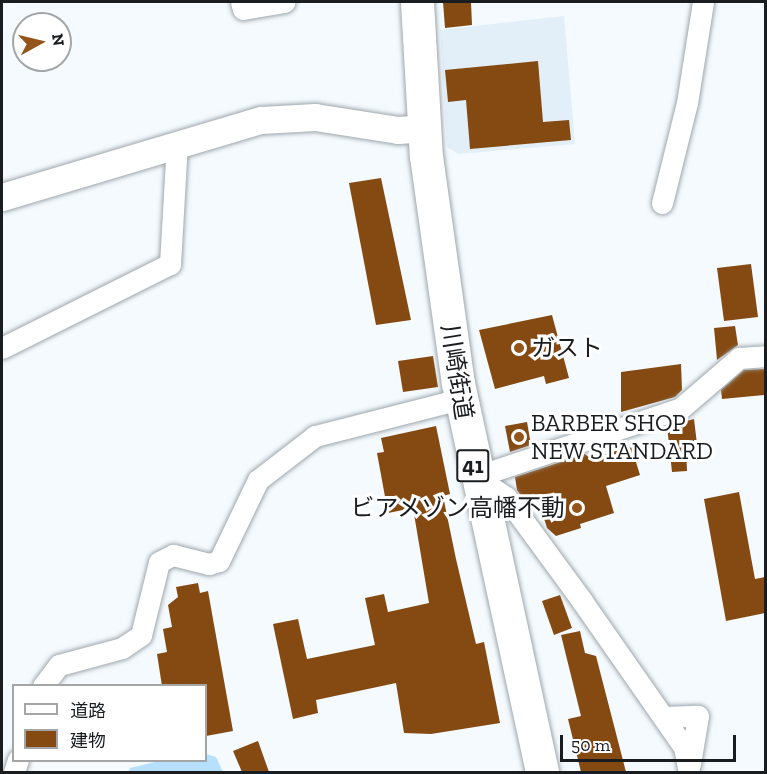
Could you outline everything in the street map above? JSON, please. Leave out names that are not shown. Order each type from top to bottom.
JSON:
[{"type":"main road","name":"川崎街道","points":[[417,2],[423,128],[460,399],[475,477],[542,772]]},
{"type":"street","points":[[241,2],[243,9],[285,2]]},
{"type":"street","points":[[662,203],[687,103],[703,2]]},
{"type":"street","points":[[2,197],[41,189],[177,143],[261,120],[302,116],[398,130],[423,128]]},
{"type":"street","points":[[2,348],[170,264],[177,143]]},
{"type":"street","points":[[475,477],[681,408],[740,358],[765,356]]},
{"type":"street","points":[[45,684],[59,665],[122,648],[141,635],[159,562],[173,555],[209,564],[219,561],[258,480],[315,436],[460,399]]},
{"type":"street","points":[[475,477],[506,497],[684,747],[689,772]]},
{"type":"street","points":[[663,717],[698,716],[689,772]]},
{"type":"shaded area","points":[[564,16],[575,144],[458,154],[447,147],[440,30]]},
{"type":"shaded area","points":[[207,754],[216,757],[223,772],[129,772],[130,768],[155,762],[207,762]]},
{"type":"building","points":[[443,2],[471,2],[472,25],[445,28]]},
{"type":"building","points":[[538,61],[543,122],[569,120],[571,140],[470,149],[466,100],[448,102],[445,70]]},
{"type":"building","points":[[381,178],[411,320],[376,325],[349,183]]},
{"type":"building","points":[[751,264],[758,317],[724,321],[717,268]]},
{"type":"building","points":[[552,315],[569,378],[546,384],[544,376],[495,389],[479,330]]},
{"type":"building","points":[[735,326],[738,345],[717,360],[714,328]]},
{"type":"building","points":[[433,356],[438,387],[403,392],[398,361]]},
{"type":"building","points":[[681,364],[682,390],[675,397],[621,412],[621,372]]},
{"type":"building","points":[[765,369],[765,395],[722,399],[721,390],[744,370]]},
{"type":"building","points":[[694,419],[697,444],[686,447],[687,471],[672,472],[667,426]]},
{"type":"building","points":[[527,422],[531,445],[510,452],[505,426]]},
{"type":"building","points":[[436,426],[450,494],[443,496],[456,559],[476,644],[484,642],[500,723],[431,734],[404,733],[396,683],[316,700],[318,713],[293,719],[273,624],[298,619],[307,659],[375,645],[365,598],[384,594],[388,612],[429,603],[413,508],[388,513],[377,453],[384,452],[381,438]]},
{"type":"building","points":[[631,446],[640,475],[606,486],[614,513],[580,524],[581,528],[556,536],[547,528],[538,499],[526,503],[517,490],[515,477],[585,454],[591,459]]},
{"type":"building","points":[[739,492],[755,579],[765,577],[765,613],[726,621],[704,499]]},
{"type":"building","points":[[198,583],[200,593],[208,591],[233,731],[207,736],[207,684],[162,684],[157,654],[167,652],[163,629],[172,627],[168,605],[178,597],[176,587]]},
{"type":"building","points":[[560,595],[572,628],[554,635],[542,601]]},
{"type":"building","points":[[580,631],[585,653],[596,656],[626,772],[581,772],[568,719],[581,716],[561,635]]},
{"type":"building","points":[[258,741],[269,772],[242,772],[233,751]]},
{"type":"place","name":"ガスト","points":[[519,348]]},
{"type":"place","name":"BARBER SHOP NEW STANDARD","points":[[519,437]]},
{"type":"place","name":"ビアメゾン高幡不動","points":[[577,508]]}]
